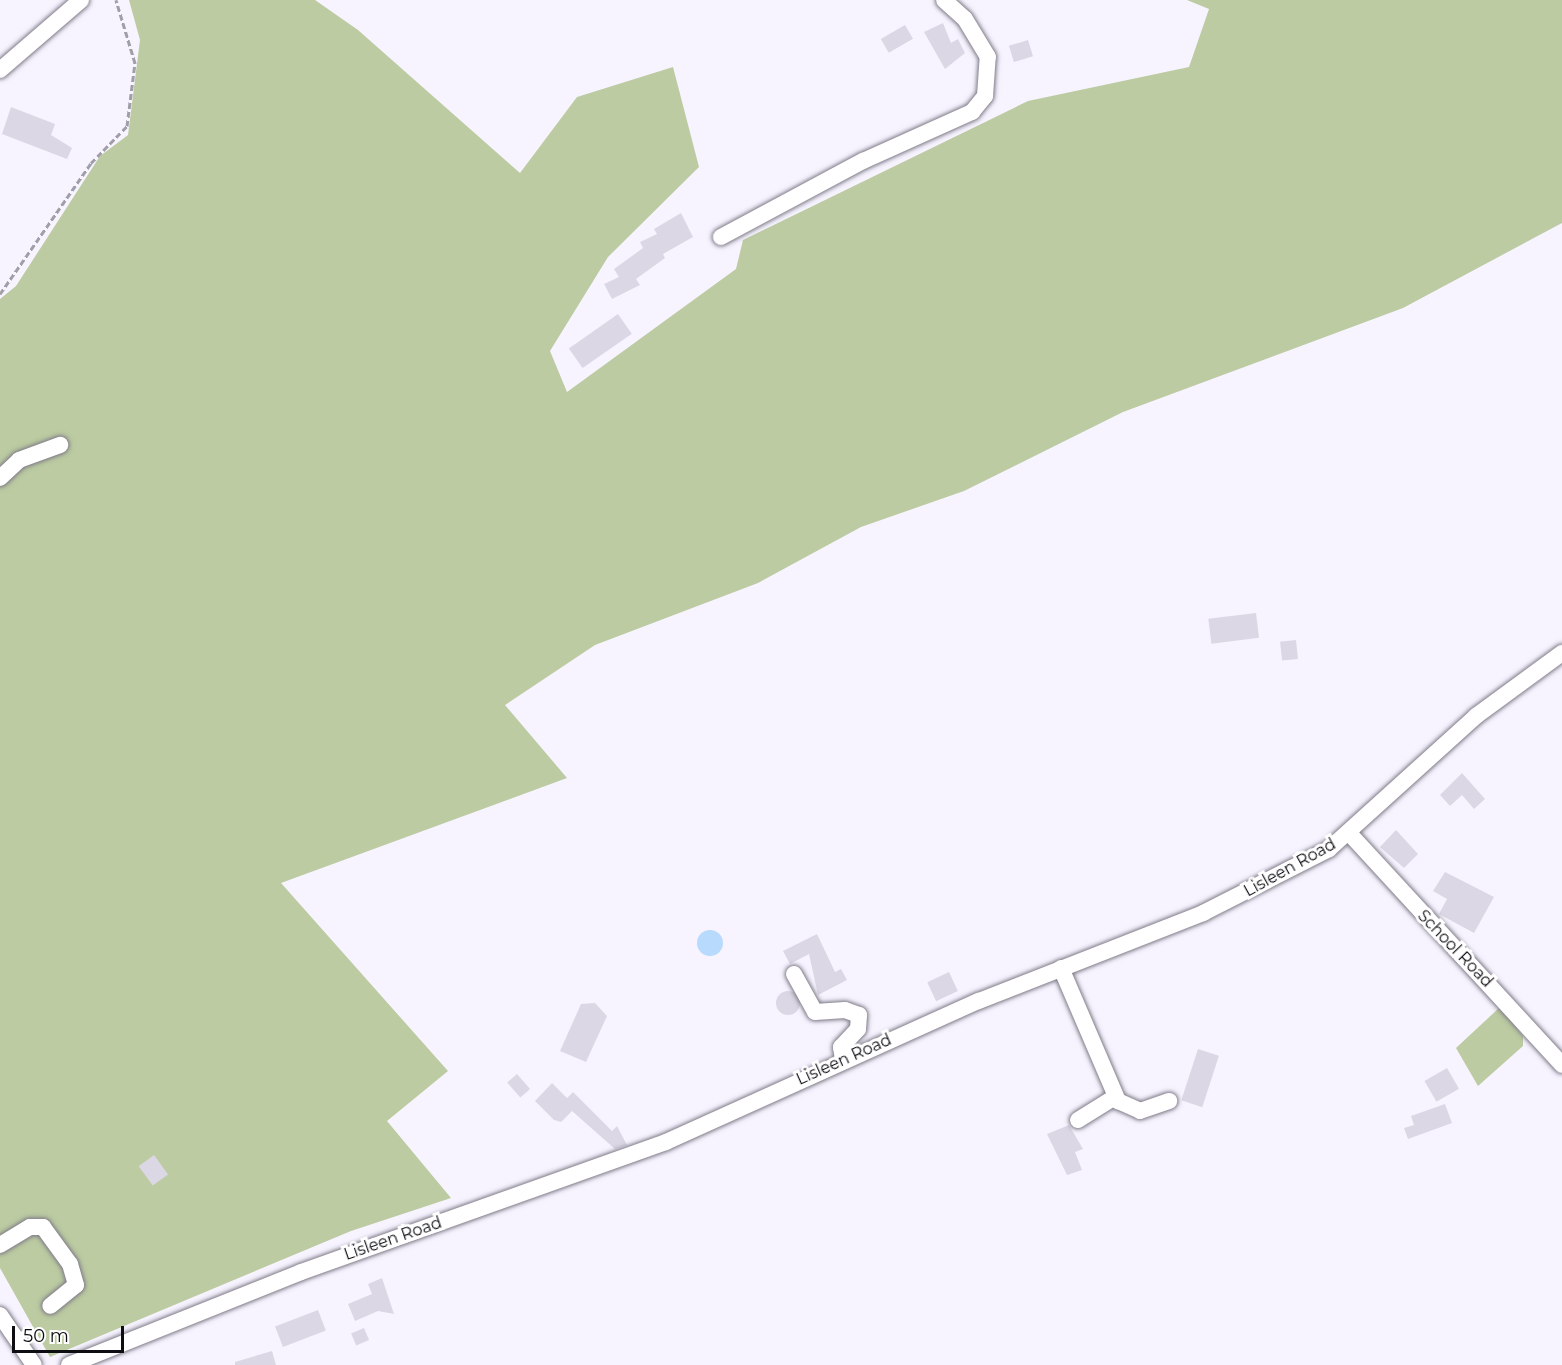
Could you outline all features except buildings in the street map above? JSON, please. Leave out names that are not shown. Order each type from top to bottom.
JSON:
[{"type":"street","points":[[0,70],[81,0]]},
{"type":"street","points":[[721,237],[863,160],[972,112],[984,96],[988,57],[965,19],[944,0]]},
{"type":"street","points":[[0,478],[19,460],[60,445]]},
{"type":"street","name":"Lisleen Road","points":[[69,1365],[301,1272],[666,1142],[843,1060],[1061,968],[1203,913],[1329,849],[1476,716],[1562,653]]},
{"type":"street","name":"School Road","points":[[1349,833],[1562,1065]]},
{"type":"street","points":[[1061,968],[1115,1097],[1140,1111],[1169,1101]]},
{"type":"street","points":[[794,974],[815,1012],[845,1010],[859,1016],[858,1029],[841,1047],[843,1060]]},
{"type":"street","points":[[1078,1120],[1115,1097]]},
{"type":"street","points":[[0,1245],[30,1227],[43,1227],[70,1264],[76,1285],[50,1306]]},
{"type":"street","points":[[0,1315],[34,1365]]},
{"type":"path","points":[[0,294],[91,164],[128,126],[135,63],[116,0]]},
{"type":"green space","points":[[129,0],[315,0],[358,30],[520,173],[577,97],[673,67],[699,167],[608,257],[550,351],[567,392],[736,269],[743,240],[1028,101],[1189,67],[1209,9],[1187,0],[1562,0],[1562,223],[1403,308],[1123,412],[964,491],[861,527],[758,583],[595,645],[505,705],[567,778],[281,883],[448,1071],[387,1121],[451,1198],[351,1231],[50,1357],[0,1268],[0,299],[16,286],[100,156],[128,135],[140,40]]},
{"type":"green space","points":[[1500,1007],[1523,1036],[1523,1046],[1478,1086],[1456,1048]]},
{"type":"water","points":[[710,930],[720,933],[723,943],[720,953],[710,956],[700,953],[697,943],[700,933]]}]
